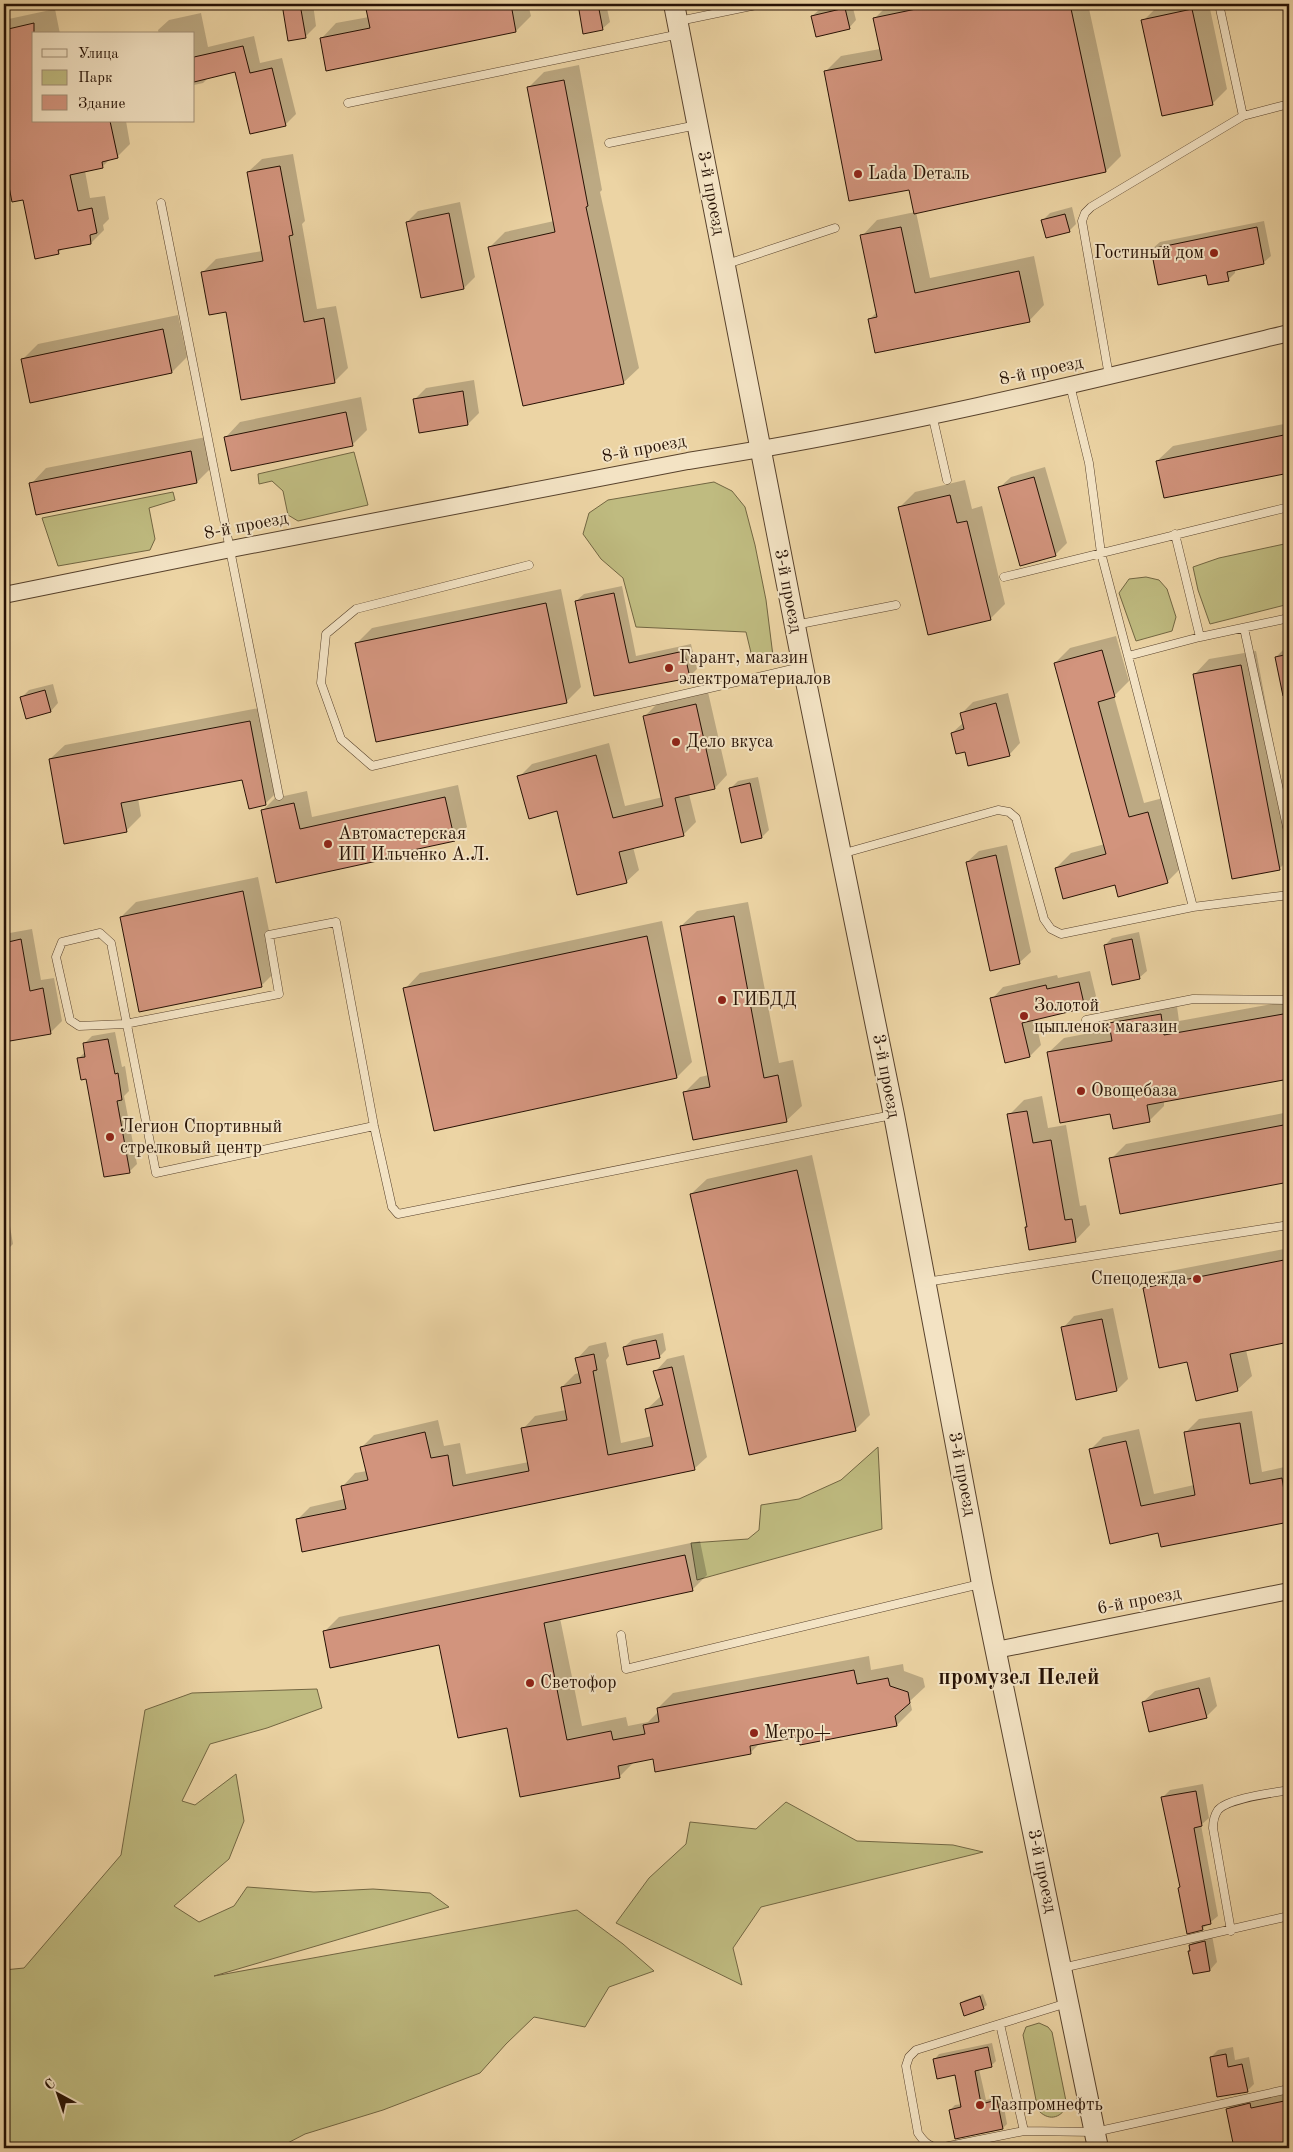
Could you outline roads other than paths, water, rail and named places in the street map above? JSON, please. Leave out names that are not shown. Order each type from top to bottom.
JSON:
[{"type":"street","name":"3-й проезд","points":[[677,20],[803,667],[894,1115],[982,1584],[1096,2140]]},
{"type":"street","name":"8-й проезд","points":[[4,594],[688,461],[761,450],[1070,385],[1289,333]]},
{"type":"street","name":"6-й проезд","points":[[996,1650],[1289,1592]]},
{"type":"lane","points":[[348,103],[677,20],[761,4]]},
{"type":"lane","points":[[1219,4],[1242,116]]},
{"type":"lane","points":[[1109,376],[1082,221],[1085,214],[1091,207],[1242,116],[1289,104]]},
{"type":"lane","points":[[609,143],[697,125]]},
{"type":"lane","points":[[160,203],[231,549],[279,796]]},
{"type":"lane","points":[[725,265],[835,228]]},
{"type":"lane","points":[[1070,385],[1089,464],[1101,553],[1193,907]]},
{"type":"lane","points":[[932,414],[947,480]]},
{"type":"lane","points":[[1004,577],[1289,507]]},
{"type":"lane","points":[[1175,534],[1200,637]]},
{"type":"lane","points":[[529,565],[356,609],[326,634],[321,683],[341,739],[372,766],[803,667]]},
{"type":"lane","points":[[795,625],[896,605]]},
{"type":"lane","points":[[1128,656],[1200,637],[1289,618]]},
{"type":"lane","points":[[1244,628],[1289,836]]},
{"type":"lane","points":[[841,854],[998,810],[1009,812],[1016,818],[1044,919],[1051,929],[1061,934],[1193,907],[1289,895]]},
{"type":"lane","points":[[374,1126],[156,1173],[125,1024],[111,943],[100,933],[62,942],[56,957],[70,1020],[79,1026],[125,1024],[279,994],[269,935],[336,922],[374,1126],[392,1207],[398,1214],[894,1115]]},
{"type":"lane","points":[[1086,1020],[1192,999],[1289,1000]]},
{"type":"lane","points":[[926,1282],[1289,1225]]},
{"type":"lane","points":[[621,1636],[626,1669],[982,1584]]},
{"type":"lane","points":[[1231,1931],[1213,1828],[1214,1818],[1219,1809],[1228,1803],[1289,1790]]},
{"type":"lane","points":[[1062,1968],[1187,1939],[1231,1931],[1289,1916]]},
{"type":"lane","points":[[1069,2003],[916,2050],[909,2057],[906,2066],[918,2133],[924,2142],[939,2148],[1024,2131],[1096,2140],[1289,2089]]},
{"type":"lane","points":[[1000,2024],[1024,2131]]},
{"type":"place","name":"Lada Dеталь","points":[[858,174]]},
{"type":"place","name":"Гостиный дом","points":[[1214,253]]},
{"type":"place","name":"Гарант, магазин электроматериалов","points":[[669,668]]},
{"type":"place","name":"Дело вкуса","points":[[676,742]]},
{"type":"place","name":"Автомастерская ИП Ильченко А.Л.","points":[[328,844]]},
{"type":"place","name":"ГИБДД","points":[[722,1000]]},
{"type":"place","name":"Золотой цыпленок магазин","points":[[1024,1016]]},
{"type":"place","name":"Овощебаза","points":[[1081,1091]]},
{"type":"place","name":"Легион Спортивный стрелковый центр","points":[[110,1137]]},
{"type":"place","name":"Спецодежда","points":[[1197,1279]]},
{"type":"place","name":"Светофор","points":[[530,1683]]},
{"type":"place","name":"Метро+","points":[[754,1733]]},
{"type":"place","name":"Газпромнефть","points":[[980,2105]]},
{"type":"district","name":"промузел Пелей","points":[[1019,1678]]}]
